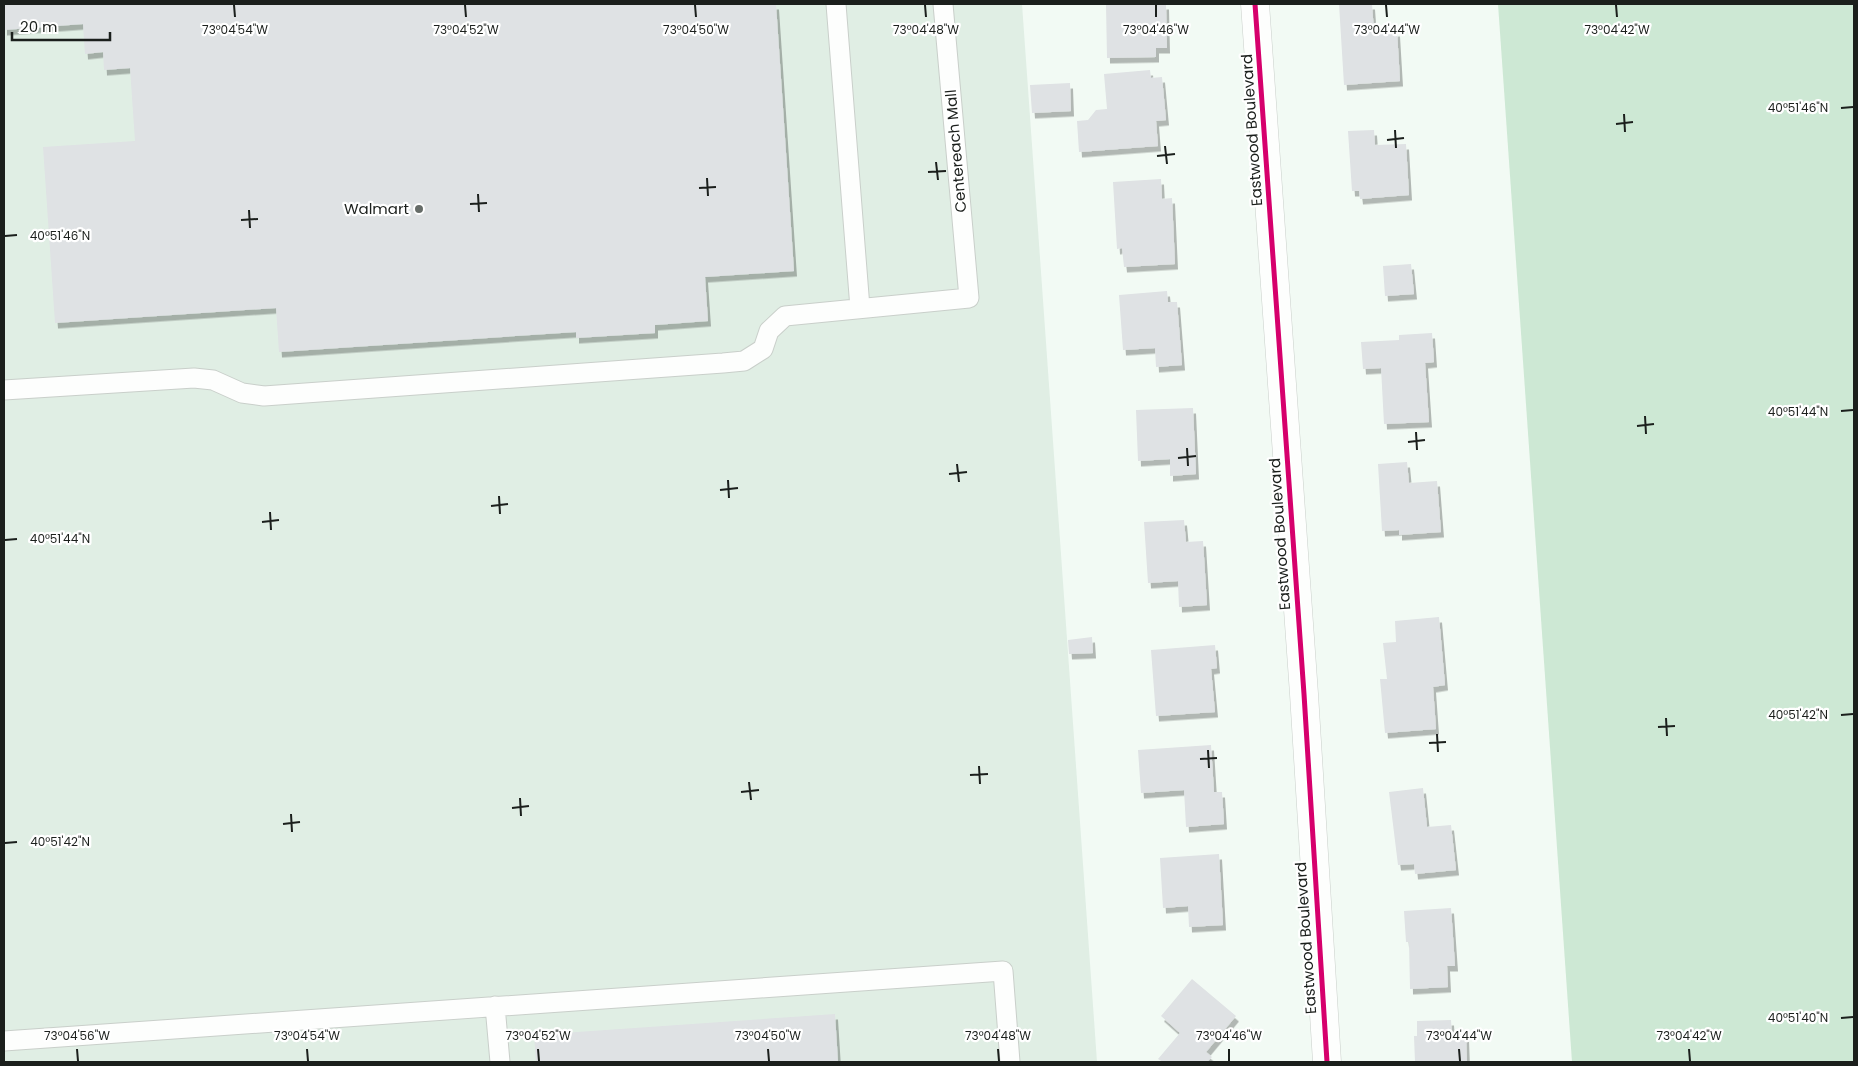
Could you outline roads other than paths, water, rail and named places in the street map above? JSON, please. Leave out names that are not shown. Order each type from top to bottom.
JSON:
[{"type":"street","name":"Eastwood Boulevard","points":[[1255,4],[1304,694],[1327,1062]]},
{"type":"lane","points":[[4,390],[194,378],[213,380],[242,393],[264,396],[744,361],[763,349],[770,331],[785,316],[860,308],[836,4]]},
{"type":"lane","name":"Centereach Mall","points":[[860,308],[969,298],[943,4]]},
{"type":"lane","points":[[4,1040],[1003,971],[1010,1062]]},
{"type":"lane","points":[[495,1006],[500,1062]]},
{"type":"place","name":"Walmart","points":[[419,209]]}]
